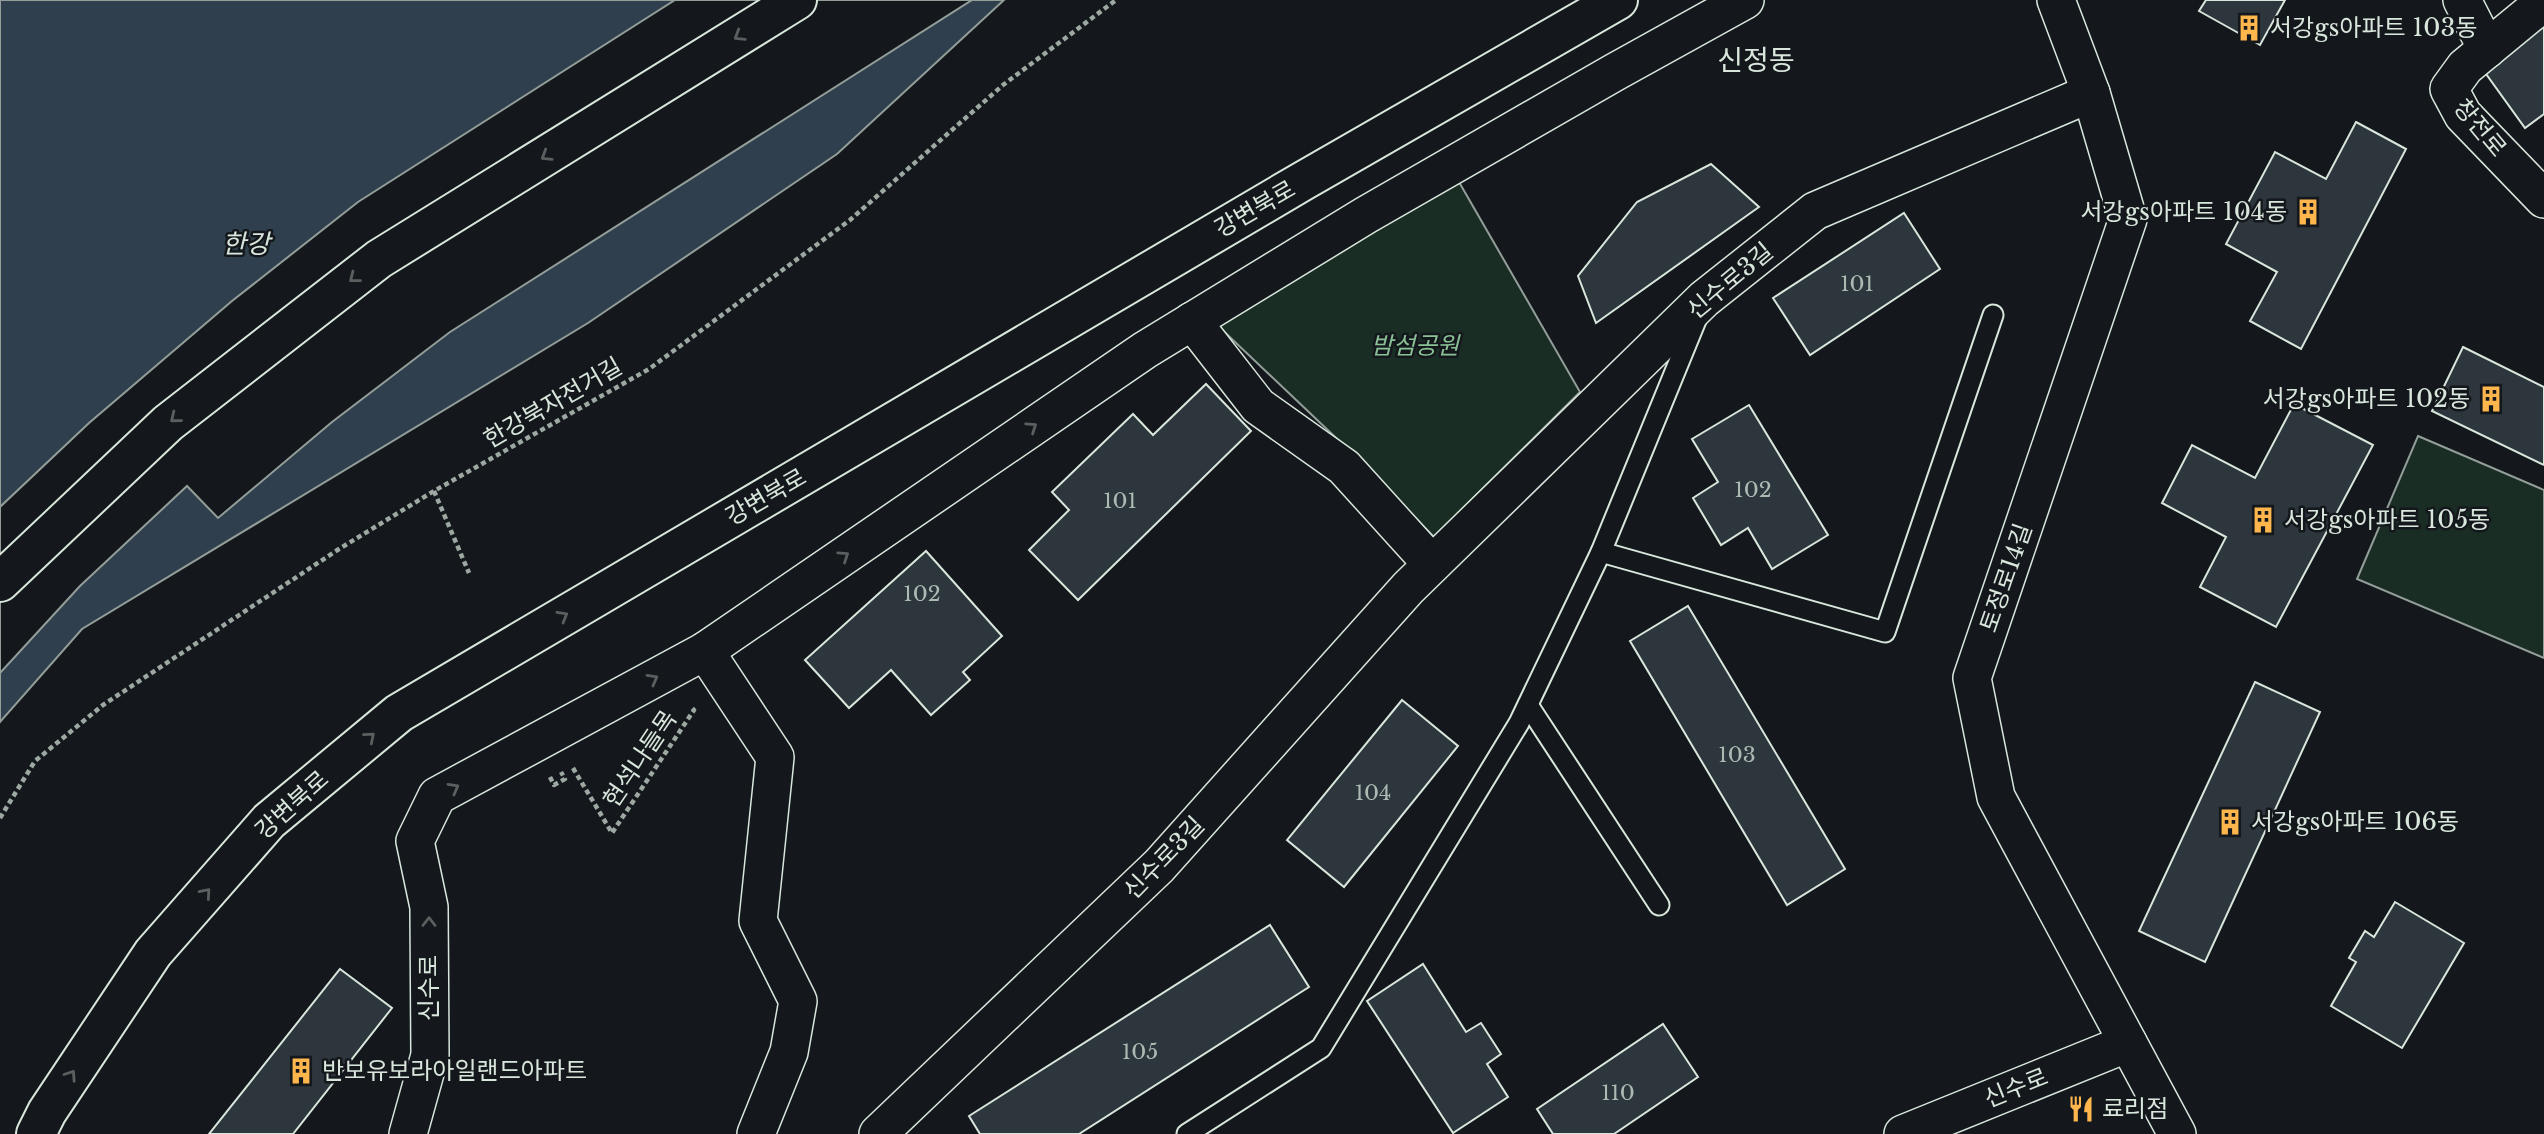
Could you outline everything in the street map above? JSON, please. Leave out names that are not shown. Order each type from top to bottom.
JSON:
[{"type":"highway","points":[[0,582],[168,423],[379,259],[797,0]]},
{"type":"highway","name":"강변북로","points":[[36,1134],[47,1112],[153,953],[269,821],[399,713],[1291,188],[1618,0]]},
{"type":"street","points":[[756,1134],[789,1052],[798,1001],[758,921],[775,757],[705,651],[1192,321],[1366,215],[1745,0]]},
{"type":"street","name":"토정로14길","points":[[2056,0],[2091,93],[2128,219],[1972,678],[1996,797],[2177,1134]]},
{"type":"street","points":[[2462,0],[2487,49]]},
{"type":"street","name":"창전로","points":[[2544,2],[2465,67],[2449,89],[2463,115],[2544,199]]},
{"type":"street","name":"신수로3길","points":[[878,1134],[1160,866],[1408,588],[1704,299],[1815,211],[2091,93]]},
{"type":"street","points":[[1192,321],[1258,406],[1344,467],[1432,564]]},
{"type":"street","name":"신수로","points":[[408,1134],[430,1055],[429,907],[415,841],[438,796],[705,651]]},
{"type":"street","name":"신수로","points":[[1903,1134],[2128,1043]]},
{"type":"lane","points":[[1187,1134],[1321,1048],[1519,723],[1601,552],[1704,299]]},
{"type":"lane","points":[[1601,552],[1885,632],[1993,315]]},
{"type":"lane","points":[[1528,705],[1659,905]]},
{"type":"path","name":"한강북자전거길","points":[[0,818],[35,761],[103,705],[340,549],[434,491],[649,369],[850,220],[1003,85],[1116,0]]},
{"type":"path","points":[[434,491],[469,573]]},
{"type":"path","name":"현석나들목","points":[[569,761],[612,833],[694,709],[685,703]]},
{"type":"path","name":"현석나들목","points":[[547,770],[554,785],[565,779],[557,765]]},
{"type":"green space","name":"밤섬공원","points":[[1459,182],[1580,392],[1434,537],[1353,454],[1215,323]]},
{"type":"green space","points":[[2418,436],[2544,490],[2544,658],[2357,579]]},
{"type":"water","name":"한강","points":[[0,0],[1004,0],[837,154],[588,323],[82,629],[0,722]]},
{"type":"pier","points":[[675,0],[972,0],[450,332],[332,422],[218,518],[187,486],[80,586],[0,673],[0,507],[89,423],[232,301],[358,202]]},
{"type":"building","name":"서강gs아파트 103동","points":[[2206,0],[2285,0],[2260,45],[2199,11]]},
{"type":"building","points":[[2544,11],[2544,114],[2525,128],[2476,60]]},
{"type":"building","name":"서강gs아파트 104동","points":[[2356,122],[2406,149],[2301,349],[2250,321],[2277,272],[2226,244],[2275,152],[2326,179]]},
{"type":"building","points":[[1711,164],[1759,207],[1596,323],[1578,276],[1637,202]]},
{"type":"building","points":[[1904,213],[1940,269],[1810,355],[1773,298]]},
{"type":"building","name":"서강gs아파트 102동","points":[[2463,347],[2544,387],[2544,465],[2432,411]]},
{"type":"building","points":[[1206,384],[1251,431],[1078,600],[1029,550],[1069,510],[1052,492],[1133,414],[1153,435]]},
{"type":"building","name":"서강gs아파트 105동","points":[[2294,404],[2373,445],[2276,627],[2200,587],[2226,537],[2162,503],[2192,445],[2255,478]]},
{"type":"building","points":[[1749,405],[1828,535],[1772,569],[1748,528],[1721,545],[1693,498],[1718,482],[1692,439]]},
{"type":"building","points":[[926,551],[1002,636],[963,672],[970,680],[931,715],[891,670],[849,708],[805,660]]},
{"type":"building","points":[[1688,606],[1845,869],[1787,905],[1630,641]]},
{"type":"building","name":"서강gs아파트 106동","points":[[2255,682],[2320,712],[2205,962],[2139,931]]},
{"type":"building","points":[[1402,700],[1458,746],[1344,887],[1287,840]]},
{"type":"building","points":[[2395,902],[2464,943],[2402,1048],[2331,1006],[2356,962],[2349,958],[2365,931],[2374,937]]},
{"type":"building","points":[[1270,925],[1309,987],[1079,1134],[980,1134],[969,1116]]},
{"type":"building","points":[[1423,964],[1466,1032],[1481,1023],[1501,1054],[1487,1064],[1508,1097],[1453,1133],[1367,1001]]},
{"type":"building","name":"반보유보라아일랜드아파트","points":[[340,969],[392,1008],[293,1134],[209,1134]]},
{"type":"building","points":[[1663,1024],[1698,1077],[1614,1134],[1553,1134],[1537,1109]]},
{"type":"place","name":"서강gs아파트 103동","points":[[2249,28]]},
{"type":"place","name":"서강gs아파트 104동","points":[[2308,212]]},
{"type":"place","name":"서강gs아파트 102동","points":[[2491,399]]},
{"type":"place","name":"서강gs아파트 105동","points":[[2263,520]]},
{"type":"place","name":"서강gs아파트 106동","points":[[2230,822]]},
{"type":"place","name":"반보유보라아일랜드아파트","points":[[301,1071]]},
{"type":"place","name":"료리점","points":[[2081,1109]]},
{"type":"district","name":"신정동","points":[[1756,60]]}]
